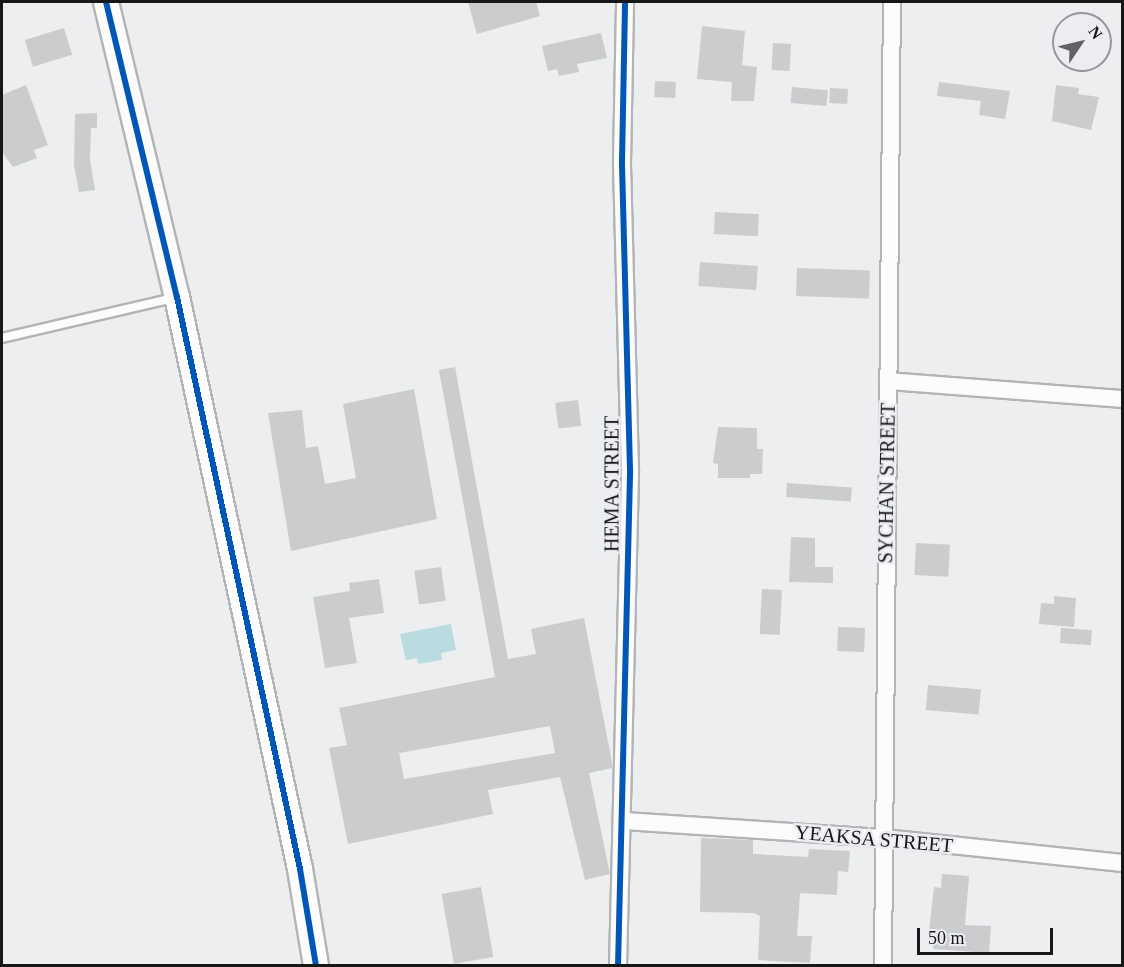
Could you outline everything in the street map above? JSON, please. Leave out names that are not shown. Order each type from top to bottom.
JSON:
[{"type":"street","points":[[106,2],[177,297],[298,858],[316,966]]},
{"type":"street","name":"HEMA STREET","points":[[618,966],[625,821],[630,470],[622,162],[626,2]]},
{"type":"street","name":"SYCHAN STREET","points":[[884,966],[892,2]]},
{"type":"street","points":[[888,381],[1122,399]]},
{"type":"street","name":"YEAKSA STREET","points":[[625,821],[884,838],[1122,863]]},
{"type":"lane","points":[[2,338],[177,297]]},
{"type":"water","points":[[451,624],[456,650],[441,653],[442,660],[418,664],[417,658],[406,660],[400,634]]},
{"type":"building","points":[[468,2],[536,2],[540,16],[477,34]]},
{"type":"building","points":[[702,26],[745,31],[742,65],[757,67],[754,101],[731,101],[732,82],[697,79]]},
{"type":"building","points":[[64,28],[72,55],[33,67],[25,40]]},
{"type":"building","points":[[601,33],[607,58],[577,64],[579,72],[559,76],[557,69],[548,71],[542,46]]},
{"type":"building","points":[[773,43],[791,44],[790,71],[772,70]]},
{"type":"building","points":[[655,81],[676,82],[675,98],[654,97]]},
{"type":"building","points":[[939,82],[1010,91],[1005,119],[979,115],[981,101],[937,96]]},
{"type":"building","points":[[26,85],[48,145],[34,150],[37,158],[13,167],[2,152],[2,95]]},
{"type":"building","points":[[1056,85],[1079,88],[1078,94],[1099,97],[1091,130],[1052,121]]},
{"type":"building","points":[[792,87],[828,90],[826,106],[791,103]]},
{"type":"building","points":[[830,88],[848,89],[847,104],[829,103]]},
{"type":"building","points":[[97,113],[97,128],[91,128],[90,159],[95,190],[79,192],[74,165],[75,114]]},
{"type":"building","points":[[715,212],[759,214],[758,236],[714,234]]},
{"type":"building","points":[[700,262],[758,266],[756,290],[698,286]]},
{"type":"building","points":[[797,268],[870,271],[869,299],[796,296]]},
{"type":"building","points":[[455,367],[508,659],[536,654],[531,629],[584,618],[612,762],[612,768],[589,773],[610,874],[585,880],[560,777],[488,790],[493,814],[348,844],[329,748],[347,745],[339,708],[495,677],[439,370]],"holes":[[[550,726],[555,753],[404,779],[399,753]]]},
{"type":"building","points":[[414,389],[437,519],[291,551],[268,413],[302,410],[306,448],[318,446],[325,484],[356,478],[343,404]]},
{"type":"building","points":[[578,400],[581,426],[558,429],[555,403]]},
{"type":"building","points":[[718,427],[757,428],[757,449],[763,449],[762,474],[750,474],[750,478],[718,478],[718,464],[713,463]]},
{"type":"building","points":[[787,483],[852,488],[851,502],[786,497]]},
{"type":"building","points":[[791,537],[815,538],[815,567],[833,567],[833,583],[789,582]]},
{"type":"building","points":[[916,543],[950,545],[948,577],[914,575]]},
{"type":"building","points":[[441,567],[446,601],[419,604],[414,571]]},
{"type":"building","points":[[379,579],[384,613],[349,618],[357,663],[325,668],[313,597],[350,591],[349,583]]},
{"type":"building","points":[[762,589],[782,590],[780,635],[760,634]]},
{"type":"building","points":[[1054,596],[1076,598],[1074,627],[1039,624],[1041,603],[1054,604]]},
{"type":"building","points":[[838,627],[865,628],[864,652],[837,651]]},
{"type":"building","points":[[1061,628],[1092,630],[1091,645],[1060,643]]},
{"type":"building","points":[[928,685],[981,690],[979,715],[926,710]]},
{"type":"building","points":[[701,838],[753,840],[753,854],[808,857],[809,849],[850,851],[848,872],[838,871],[837,895],[800,893],[797,936],[812,936],[810,963],[758,960],[760,916],[754,913],[700,912]]},
{"type":"building","points":[[942,874],[969,876],[965,925],[991,926],[989,953],[933,949],[934,941],[928,940],[934,887],[941,888]]},
{"type":"building","points":[[481,887],[493,957],[454,964],[442,894]]},
{"type":"cycle path","points":[[106,2],[177,297],[300,869],[316,966]]},
{"type":"cycle path","points":[[618,966],[630,470],[622,162],[625,2]]}]
